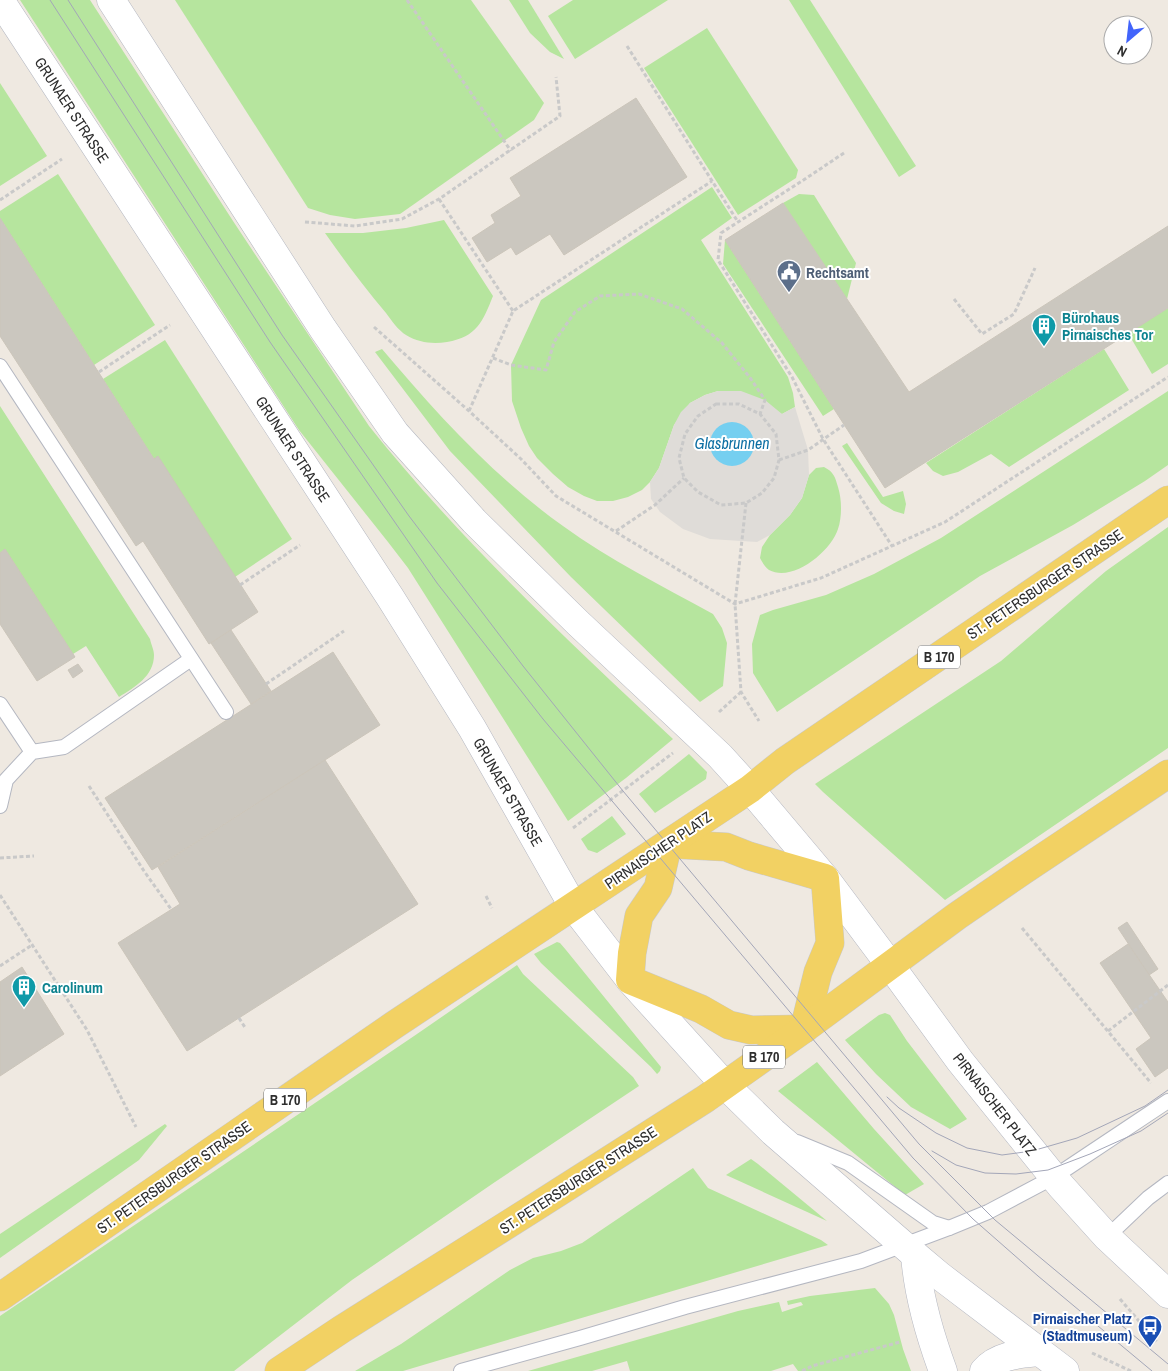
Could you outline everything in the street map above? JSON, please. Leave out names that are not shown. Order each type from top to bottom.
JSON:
[{"type":"main road","name":"GRUNAER STRASSE","points":[[0,0],[390,597],[472,728],[573,906]]},
{"type":"main road","points":[[111,0],[323,329],[395,433],[474,521],[720,756],[750,789]]},
{"type":"main road","name":"ST. PETERSBURGER STRASSE","points":[[750,789],[785,762],[1168,500]]},
{"type":"main road","name":"B 170","points":[[724,1084],[804,1029],[952,920],[1168,774]]},
{"type":"main road","name":"PIRNAISCHER PLATZ","points":[[573,906],[750,789],[825,878],[960,1061],[1054,1177],[1106,1237],[1168,1294]]},
{"type":"main road","points":[[668,844],[726,847],[749,856],[825,878],[830,943],[818,972],[804,1029],[751,1030],[729,1025],[701,1008],[630,980],[632,953],[639,916],[658,888],[668,844]]},
{"type":"main road","points":[[573,906],[630,980],[724,1084],[773,1132],[940,1276],[1065,1371]]},
{"type":"main road","name":"ST. PETERSBURGER STRASSE","points":[[0,1297],[379,1035],[573,906]]},
{"type":"main road","name":"ST. PETERSBURGER STRASSE","points":[[279,1371],[653,1133],[724,1084]]},
{"type":"main road","points":[[909,1250],[930,1337],[943,1371]]},
{"type":"main road","points":[[984,1371],[990,1364],[1012,1354],[1040,1352]]},
{"type":"lane","points":[[0,366],[226,712]]},
{"type":"lane","points":[[0,806],[6,780],[32,752],[64,747],[191,659]]},
{"type":"lane","points":[[0,704],[32,752]]},
{"type":"lane","points":[[461,1371],[685,1307],[909,1250],[949,1228],[988,1212],[1054,1177],[1168,1101]]},
{"type":"lane","points":[[773,1132],[848,1163],[933,1222],[949,1228]]},
{"type":"lane","points":[[1106,1237],[1148,1198],[1168,1183]]},
{"type":"path","points":[[407,0],[510,151]]},
{"type":"path","points":[[626,46],[738,222]]},
{"type":"path","points":[[305,222],[355,226],[402,219],[439,199],[560,116],[556,77]]},
{"type":"path","points":[[844,153],[721,233],[718,260],[792,377],[823,439],[892,546]]},
{"type":"path","points":[[0,200],[62,159]]},
{"type":"path","points":[[469,411],[513,311],[712,181]]},
{"type":"path","points":[[439,199],[513,311]]},
{"type":"path","points":[[954,299],[982,334],[1014,314],[1035,268]]},
{"type":"path","points":[[493,358],[511,365],[546,370],[554,342],[574,312],[600,296],[639,294],[682,309],[722,343],[765,400],[760,414]]},
{"type":"path","points":[[98,372],[170,325]]},
{"type":"path","points":[[374,327],[521,459],[556,496],[735,604],[821,578],[945,522],[1168,377]]},
{"type":"path","points":[[716,404],[739,404],[760,414],[776,434],[779,460],[774,478],[762,493],[746,503],[722,505],[698,492],[684,478],[678,458],[685,434],[698,416],[716,404]]},
{"type":"path","points":[[779,460],[808,450],[844,424]]},
{"type":"path","points":[[616,531],[655,505],[684,478]]},
{"type":"path","points":[[746,503],[735,604],[741,692],[759,721]]},
{"type":"path","points":[[240,585],[300,546]]},
{"type":"path","points":[[266,684],[344,631]]},
{"type":"path","points":[[713,717],[741,692]]},
{"type":"path","points":[[573,828],[674,752]]},
{"type":"path","points":[[89,786],[171,909]]},
{"type":"path","points":[[0,858],[34,856]]},
{"type":"path","points":[[0,895],[87,1030],[136,1128]]},
{"type":"path","points":[[486,896],[492,908]]},
{"type":"path","points":[[1022,928],[1153,1085]]},
{"type":"path","points":[[0,966],[32,945]]},
{"type":"path","points":[[1108,1031],[1168,985]]},
{"type":"path","points":[[239,1018],[246,1029]]},
{"type":"path","points":[[1120,1299],[1157,1342]]},
{"type":"path","points":[[802,1371],[812,1366],[896,1342],[903,1342]]},
{"type":"path","points":[[1088,1351],[1130,1371]]},
{"type":"green space","points":[[20,0],[90,0],[369,426],[477,549],[554,627],[673,739],[626,778],[568,821],[408,568],[299,430]]},
{"type":"green space","points":[[175,0],[471,0],[544,103],[534,120],[400,214],[355,219],[330,215],[308,208]]},
{"type":"green space","points":[[509,0],[528,0],[564,59],[550,52],[530,33]]},
{"type":"green space","points":[[573,0],[668,0],[575,59],[548,16]]},
{"type":"green space","points":[[789,0],[810,0],[916,166],[899,177]]},
{"type":"green space","points":[[707,28],[798,170],[796,178],[738,215],[644,68]]},
{"type":"green space","points":[[0,83],[47,156],[0,186]]},
{"type":"green space","points":[[58,174],[155,325],[94,365],[0,218],[0,211]]},
{"type":"green space","points":[[712,187],[732,218],[701,240],[788,377],[795,407],[782,414],[718,391],[705,395],[690,403],[674,425],[659,468],[642,490],[628,497],[613,501],[597,501],[584,496],[568,487],[553,474],[537,458],[529,446],[512,401],[511,365],[541,300]]},
{"type":"green space","points":[[799,194],[814,195],[856,263],[847,299],[783,203]]},
{"type":"green space","points":[[444,220],[493,296],[482,320],[472,332],[457,340],[437,343],[426,342],[411,338],[398,328],[325,233],[363,233],[406,228]]},
{"type":"green space","points":[[725,240],[834,409],[823,416],[723,264]]},
{"type":"green space","points":[[1168,308],[1168,364],[1152,374],[1128,333]]},
{"type":"green space","points":[[165,340],[292,539],[235,577],[154,459],[103,379]]},
{"type":"green space","points":[[382,349],[423,397],[513,487],[563,526],[599,550],[713,614],[722,628],[727,643],[723,686],[700,702],[571,577],[450,451],[375,352]]},
{"type":"green space","points":[[1104,349],[1129,390],[1009,467],[991,454],[958,472],[943,476],[933,471],[926,463]]},
{"type":"green space","points":[[1168,391],[1168,465],[1073,525],[980,576],[777,712],[753,673],[752,644],[760,615],[826,595],[874,574],[941,538]]},
{"type":"green space","points":[[0,406],[150,639],[154,651],[151,669],[142,680],[119,697],[86,646],[73,654],[5,549],[0,553]]},
{"type":"green space","points":[[847,443],[883,497],[903,491],[906,504],[904,514],[894,511],[881,503],[842,446]]},
{"type":"green space","points":[[824,467],[834,475],[840,497],[840,519],[834,538],[828,547],[800,569],[779,573],[769,570],[760,558],[762,547],[802,498],[809,475],[816,468]]},
{"type":"green space","points":[[1168,527],[1168,748],[945,900],[815,784],[1001,661],[1106,571]]},
{"type":"green space","points":[[689,754],[707,772],[706,779],[655,813],[639,794]]},
{"type":"green space","points":[[612,816],[626,834],[597,853],[588,850],[581,839]]},
{"type":"green space","points":[[557,942],[566,950],[661,1067],[657,1074],[541,963],[534,954]]},
{"type":"green space","points":[[517,965],[523,974],[633,1077],[639,1086],[352,1280],[234,1371],[0,1371],[0,1316]]},
{"type":"green space","points":[[885,1013],[890,1015],[907,1041],[967,1119],[950,1129],[911,1107],[876,1074],[845,1040],[879,1015]]},
{"type":"green space","points":[[817,1062],[924,1184],[905,1195],[778,1091]]},
{"type":"green space","points":[[165,1124],[167,1126],[139,1160],[0,1258],[0,1234]]},
{"type":"green space","points":[[751,1159],[758,1164],[827,1221],[726,1175]]},
{"type":"green space","points":[[693,1168],[708,1188],[821,1240],[828,1245],[403,1371],[355,1371],[401,1344],[510,1270],[533,1258],[561,1251],[582,1243]]},
{"type":"green space","points":[[875,1288],[889,1304],[894,1315],[911,1371],[798,1371],[793,1364],[771,1371],[630,1371],[627,1361],[592,1371],[528,1371],[738,1311],[779,1302],[782,1312],[803,1305],[801,1302],[788,1305],[787,1301],[810,1296]]},
{"type":"shaded area","points":[[718,391],[741,391],[765,400],[782,414],[795,407],[808,450],[809,475],[802,498],[790,515],[770,535],[757,542],[710,539],[683,529],[660,512],[651,499],[650,482],[659,468],[674,425],[681,412],[690,403]],"holes":[[[714,431],[751,432],[754,446],[712,453],[710,445]]]},
{"type":"water","name":"Glasbrunnen","points":[[732,422],[744,426],[750,432],[754,444],[750,456],[744,462],[732,466],[720,462],[714,456],[710,444],[714,432],[720,426]]},
{"type":"building","points":[[636,98],[687,177],[564,255],[550,234],[516,255],[511,247],[487,262],[472,238],[495,223],[491,215],[521,196],[510,178]]},
{"type":"building","name":"Bürohaus Pirnaisches Tor","points":[[783,203],[909,392],[1168,226],[1168,308],[885,488],[725,240]]},
{"type":"building","points":[[0,218],[154,459],[158,456],[258,612],[209,644],[143,541],[136,546],[0,336]]},
{"type":"building","points":[[5,549],[75,657],[37,681],[0,624],[0,553]]},
{"type":"building","points":[[231,630],[271,691],[251,704],[211,643]]},
{"type":"building","points":[[333,652],[380,725],[152,870],[105,798]]},
{"type":"building","points":[[78,664],[83,671],[73,678],[68,670]]},
{"type":"building","points":[[325,760],[418,904],[187,1051],[118,943],[180,904],[158,867]]},
{"type":"building","points":[[1127,922],[1158,969],[1149,975],[1118,928]]},
{"type":"building","points":[[1128,944],[1168,1002],[1168,1068],[1155,1077],[1136,1049],[1151,1038],[1100,963]]},
{"type":"building","name":"Carolinum","points":[[22,967],[64,1034],[0,1076],[0,982]]},
{"type":"tram line","points":[[50,0],[270,342],[437,583],[543,719],[913,1158],[973,1219],[1152,1371]]},
{"type":"tram line","points":[[68,0],[282,335],[409,516],[523,666],[623,791],[919,1144],[995,1220],[1168,1364]]},
{"type":"tram line","points":[[887,1097],[899,1108],[936,1133],[967,1148],[1002,1155],[1032,1151],[1077,1138],[1145,1106],[1168,1090]]},
{"type":"tram line","points":[[932,1151],[956,1165],[985,1173],[1016,1174],[1048,1170],[1141,1131],[1168,1113]]},
{"type":"place","name":"Rechtsamt","points":[[789,293]]},
{"type":"place","name":"Bürohaus Pirnaisches Tor","points":[[1044,347]]},
{"type":"place","name":"Carolinum","points":[[24,1008]]},
{"type":"place","name":"Pirnaischer Platz (Stadtmuseum)","points":[[1150,1348]]}]
